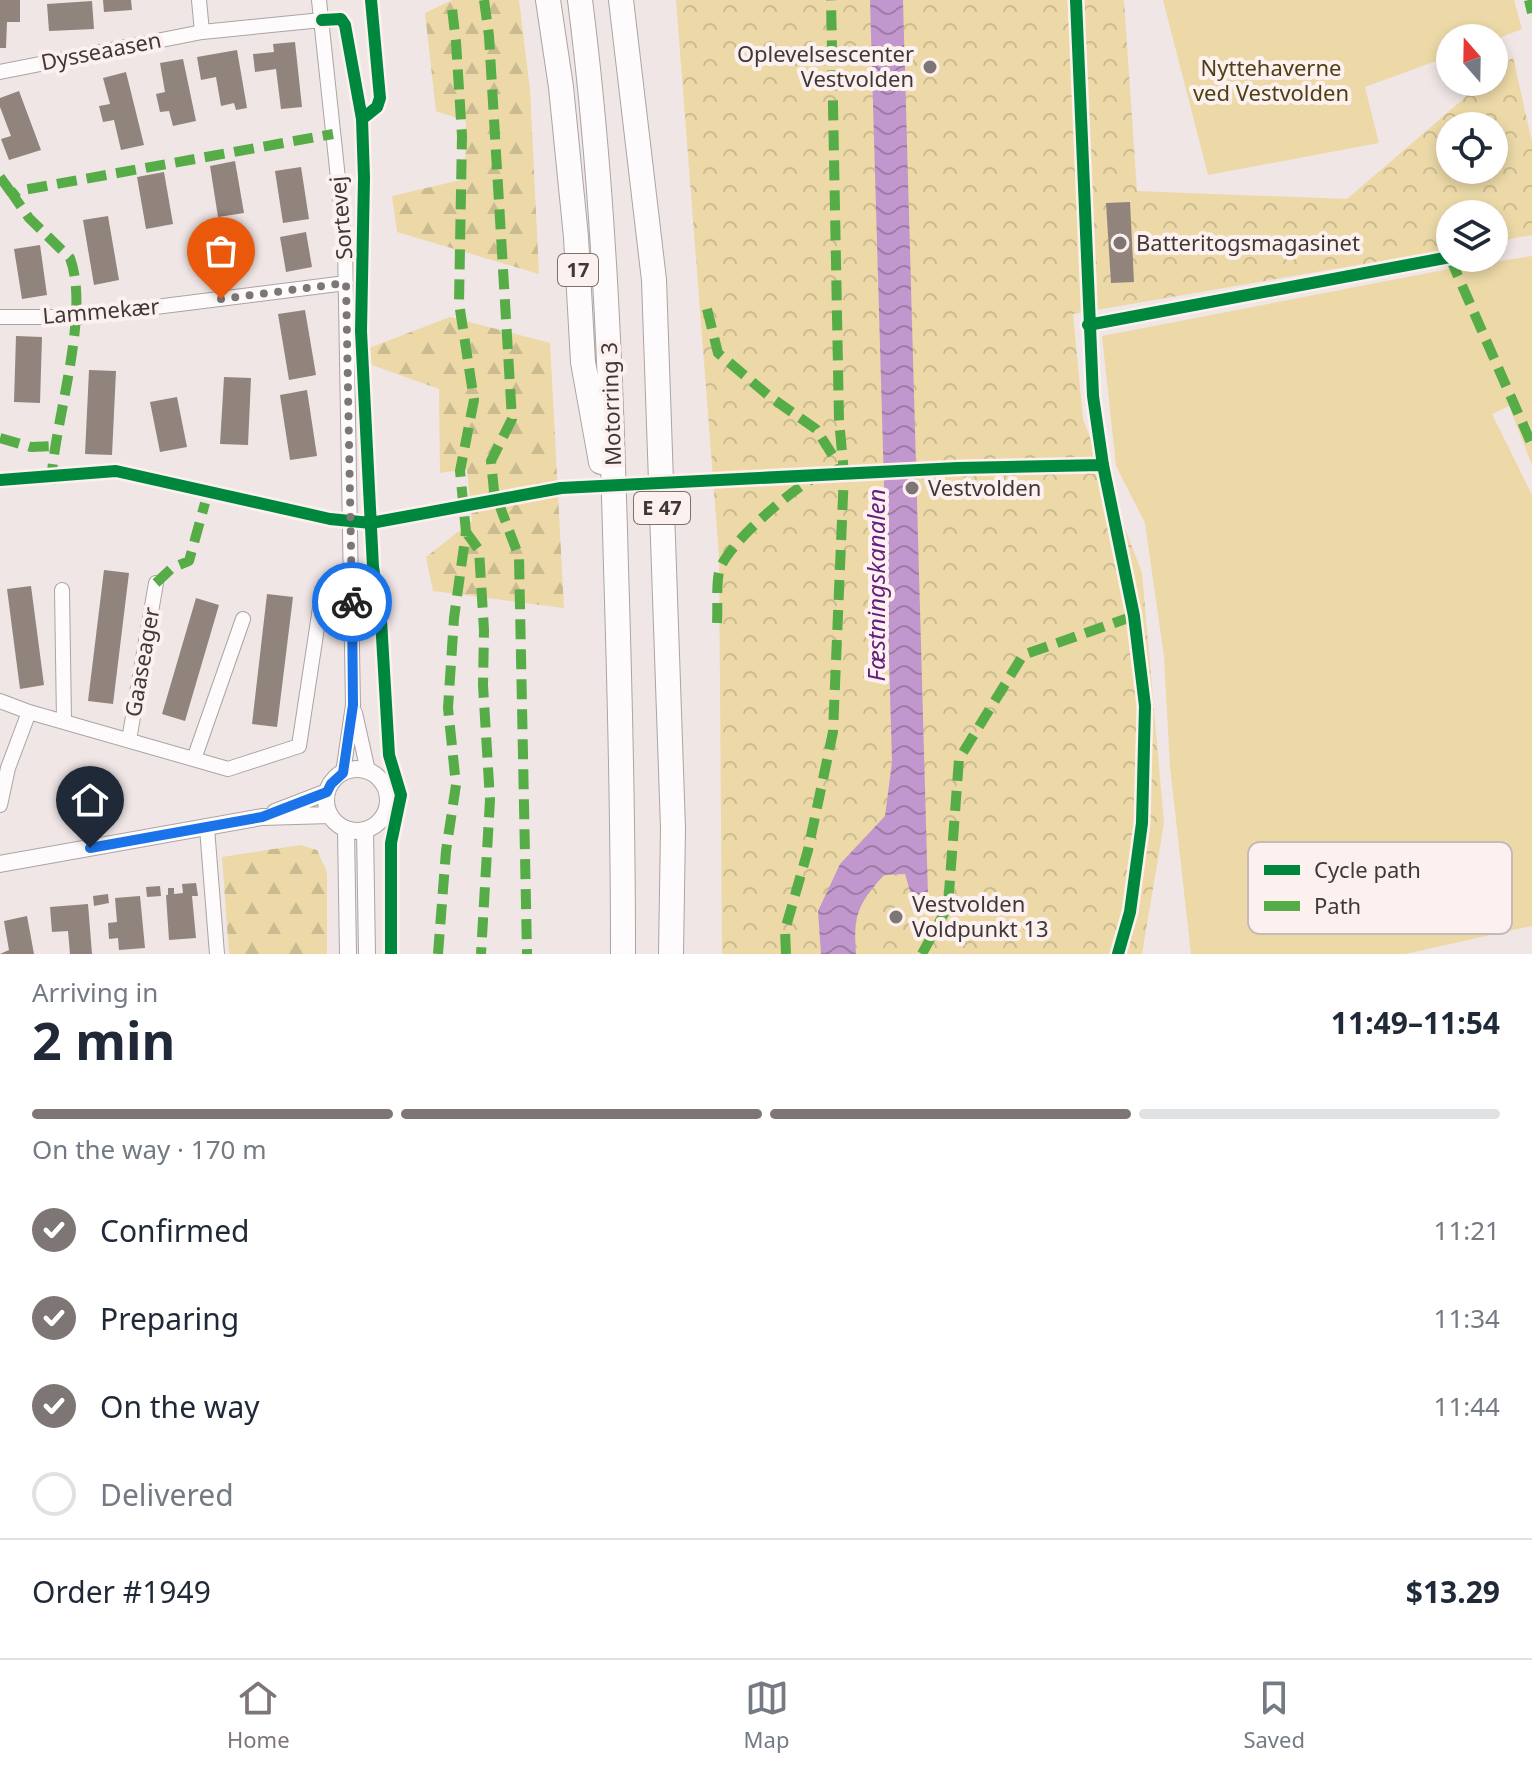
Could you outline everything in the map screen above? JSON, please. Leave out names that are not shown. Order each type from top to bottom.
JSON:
[{"type":"highway","name":"17","points":[[548,0],[561,87],[576,237],[583,362],[615,539]]},
{"type":"highway","name":"Motorring 3","points":[[580,0],[590,82],[610,355],[623,825],[623,954]]},
{"type":"highway","points":[[621,0],[629,63]]},
{"type":"highway","name":"E 47","points":[[631,0],[629,63],[654,280],[673,828],[671,954]]},
{"type":"street","points":[[199,0],[202,32]]},
{"type":"street","name":"Sortevej","points":[[319,0],[345,244],[353,705],[343,773]]},
{"type":"street","name":"Dysseaasen","points":[[0,72],[202,32],[322,20]]},
{"type":"street","name":"Lammekær","points":[[0,317],[76,317],[346,283]]},
{"type":"street","name":"Gaaseager","points":[[129,740],[156,583]]},
{"type":"street","points":[[62,590],[64,721]]},
{"type":"street","name":"Gaaseager","points":[[0,701],[228,769],[299,746],[320,608]]},
{"type":"street","points":[[194,759],[243,619]]},
{"type":"street","name":"Sortevej","points":[[353,705],[368,771]]},
{"type":"street","points":[[0,805],[4,768],[29,712]]},
{"type":"street","points":[[359,769],[368,771],[383,783],[388,802],[381,819],[365,830],[346,829],[330,815],[327,792],[343,773],[359,769]]},
{"type":"street","points":[[262,817],[327,792]]},
{"type":"street","points":[[1,860],[262,817],[330,815]]},
{"type":"street","points":[[207,828],[217,954]]},
{"type":"street","points":[[346,829],[348,954]]},
{"type":"street","points":[[365,830],[367,954]]},
{"type":"green space","points":[[452,0],[519,0],[530,90],[539,274],[397,232],[392,196],[465,179],[466,121],[436,111],[425,13]]},
{"type":"green space","name":"Vestvolden","points":[[676,0],[1124,0],[1137,191],[1347,199],[1436,122],[1436,184],[1508,184],[1508,112],[1448,112],[1467,96],[1508,96],[1508,61],[1513,57],[1532,142],[1532,235],[1508,239],[1508,200],[1436,200],[1436,251],[1073,314],[1083,419],[1142,573],[1164,823],[1142,954],[722,954],[719,556]]},
{"type":"green space","name":"Nyttehaverne ved Vestvolden","points":[[1163,0],[1514,0],[1522,29],[1508,34],[1508,24],[1436,24],[1436,61],[1365,87],[1379,143],[1208,175]]},
{"type":"green space","points":[[1532,256],[1532,465],[1509,406],[1492,414],[1532,495],[1532,926],[1512,930],[1512,842],[1248,842],[1248,934],[1496,934],[1405,954],[1191,954],[1170,767],[1164,657],[1145,523],[1116,466],[1102,336],[1436,271],[1508,272],[1508,260]]},
{"type":"green space","points":[[450,317],[550,343],[564,608],[433,591],[426,557],[472,521],[467,469],[440,473],[439,389],[372,365],[369,348]]},
{"type":"green space","points":[[300,845],[317,850],[327,872],[327,954],[229,954],[222,857]]},
{"type":"water","points":[[870,0],[903,0],[928,896],[911,894],[905,874],[884,875],[859,911],[855,929],[856,954],[821,954],[818,911],[840,864],[885,816],[892,762]]},
{"type":"building","points":[[0,0],[20,0],[20,22],[7,22],[6,48],[0,48]]},
{"type":"building","points":[[103,0],[131,0],[132,10],[104,12]]},
{"type":"building","points":[[92,1],[94,29],[49,31],[47,4]]},
{"type":"building","points":[[295,42],[302,107],[281,109],[276,69],[255,72],[253,54],[274,52],[273,44]]},
{"type":"building","points":[[237,50],[247,108],[236,110],[234,103],[221,106],[216,77],[201,80],[197,57]]},
{"type":"building","points":[[183,59],[196,121],[173,126],[169,111],[160,112],[156,94],[165,92],[160,63]]},
{"type":"building","points":[[126,72],[144,145],[121,150],[114,120],[103,122],[99,106],[110,104],[103,78]]},
{"type":"building","points":[[19,91],[41,150],[9,160],[1,139],[11,136],[0,107],[0,98]]},
{"type":"building","points":[[235,161],[244,213],[218,217],[210,166]]},
{"type":"building","points":[[301,167],[309,219],[283,223],[275,171]]},
{"type":"building","points":[[164,172],[173,224],[146,229],[137,177]]},
{"type":"building","name":"Batteritogsmagasinet","points":[[1130,202],[1134,282],[1111,283],[1106,203]]},
{"type":"building","points":[[108,216],[119,280],[94,285],[83,220]]},
{"type":"building","points":[[306,232],[312,267],[286,272],[280,237]]},
{"type":"building","points":[[40,245],[47,295],[22,299],[14,249]]},
{"type":"building","points":[[305,310],[316,375],[289,380],[278,314]]},
{"type":"building","points":[[16,336],[42,337],[40,403],[14,402]]},
{"type":"building","points":[[89,370],[116,371],[112,455],[85,454]]},
{"type":"building","points":[[224,377],[251,378],[248,445],[220,444]]},
{"type":"building","points":[[307,390],[317,456],[290,460],[280,395]]},
{"type":"building","points":[[177,397],[187,447],[160,452],[150,402]]},
{"type":"building","points":[[104,570],[129,573],[113,704],[88,701]]},
{"type":"building","points":[[31,586],[44,685],[20,689],[7,589]]},
{"type":"building","points":[[267,594],[293,597],[277,727],[252,724]]},
{"type":"building","points":[[196,598],[219,605],[185,721],[162,714]]},
{"type":"building","points":[[196,883],[198,896],[192,896],[196,938],[169,940],[168,888],[174,888],[174,894],[183,893],[182,884]]},
{"type":"building","points":[[160,886],[161,896],[147,897],[146,887]]},
{"type":"building","points":[[108,894],[109,903],[94,906],[93,896]]},
{"type":"building","points":[[140,896],[145,948],[119,950],[118,938],[109,939],[108,923],[117,922],[115,898]]},
{"type":"building","points":[[88,904],[92,954],[70,954],[68,931],[52,932],[50,907]]},
{"type":"building","points":[[27,916],[34,954],[0,954],[9,950],[4,921]]},
{"type":"marked path","points":[[438,954],[446,851],[456,785],[448,708],[454,618],[466,532],[460,471],[474,400],[459,303],[462,136],[451,0]]},
{"type":"marked path","points":[[484,0],[489,36],[512,419],[491,461],[494,491],[519,557],[527,954]]},
{"type":"marked path","points":[[786,954],[785,930],[808,850],[833,732],[844,473],[839,420],[831,0]]},
{"type":"marked path","points":[[1529,0],[1532,13]]},
{"type":"marked path","points":[[51,484],[74,338],[75,281],[70,258],[29,218],[13,195],[18,191],[333,134]]},
{"type":"marked path","points":[[0,177],[13,195]]},
{"type":"marked path","points":[[1456,272],[1532,445]]},
{"type":"marked path","points":[[707,309],[718,353],[769,396],[816,429],[842,470]]},
{"type":"marked path","points":[[0,438],[31,447],[56,446]]},
{"type":"marked path","points":[[717,623],[718,578],[724,561],[759,521],[812,479]]},
{"type":"marked path","points":[[156,583],[172,568],[189,561],[205,503]]},
{"type":"marked path","points":[[466,532],[479,550],[484,630],[483,685],[490,800],[481,954]]},
{"type":"marked path","points":[[922,954],[948,906],[959,759],[1023,655],[1134,616]]},
{"type":"cycle path","points":[[362,119],[377,107],[380,98],[371,0]]},
{"type":"cycle path","points":[[1076,0],[1093,396],[1103,465],[1134,616],[1145,706],[1142,823],[1130,912],[1118,954]]},
{"type":"cycle path","points":[[322,20],[341,19],[345,25],[362,119],[361,331],[373,567],[381,620],[389,755],[401,795],[391,843],[391,954]]},
{"type":"cycle path","points":[[1088,325],[1436,260]]},
{"type":"cycle path","points":[[0,480],[116,471],[330,519],[371,523],[561,488],[958,468],[1103,465]]},
{"type":"way so far","points":[[221,299],[346,283],[352,602]]},
{"type":"place","name":"Oplevelsescenter Vestvolden","points":[[930,67]]},
{"type":"place","name":"Batteritogsmagasinet","points":[[1120,243]]},
{"type":"place","name":"Vestvolden","points":[[912,488]]},
{"type":"place","name":"Vestvolden Voldpunkt 13","points":[[896,917]]},
{"type":"route","points":[[90,848],[262,817],[327,792],[343,773],[353,705],[352,602]]},
{"type":"water label","name":"Fæstningskanalen","points":[[877,585]]}]
